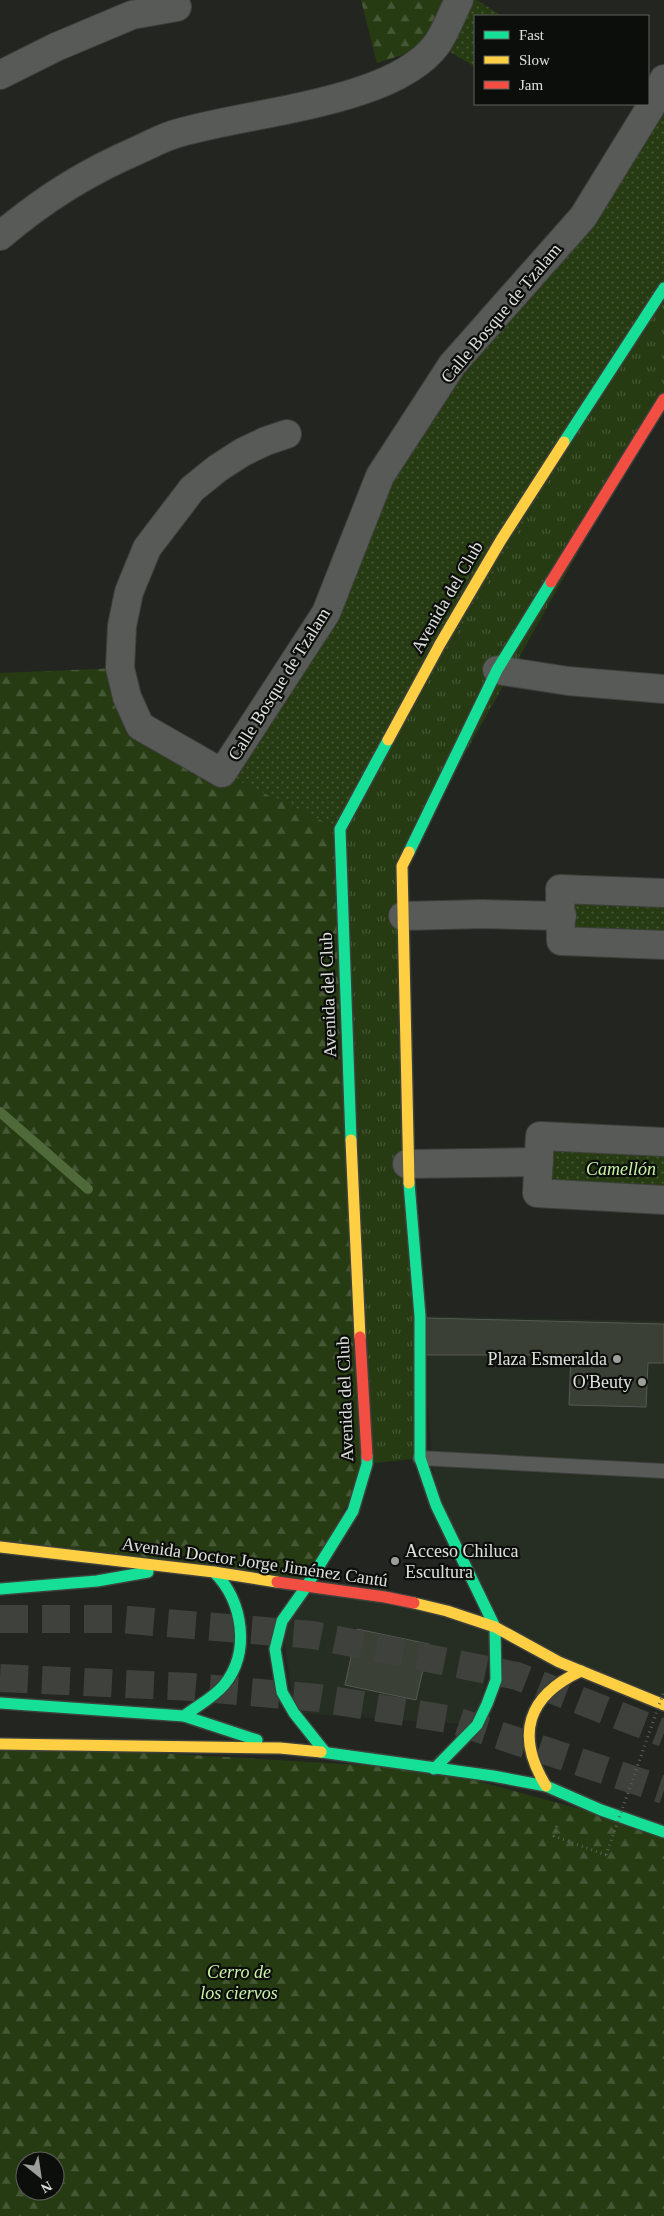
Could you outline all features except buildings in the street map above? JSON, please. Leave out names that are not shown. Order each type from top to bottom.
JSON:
[{"type":"street","points":[[0,236],[33,208],[97,168],[172,135],[343,96],[377,85],[404,71],[437,44],[459,0]]},
{"type":"street","points":[[0,75],[56,47],[132,15],[177,7]]},
{"type":"street","name":"Calle Bosque de Tzalam","points":[[287,434],[243,452],[218,468],[192,489],[148,548],[129,592],[122,626],[120,668],[127,697],[140,726],[222,773],[326,613],[380,476],[452,365],[582,218],[650,108],[664,79]]},
{"type":"street","name":"Avenida del Club","points":[[325,1752],[294,1713],[282,1692],[275,1649],[282,1621],[306,1587],[353,1511],[367,1464],[352,1172],[340,828],[440,644],[500,540],[664,288]]},
{"type":"street","points":[[434,1769],[477,1724],[487,1704],[496,1680],[495,1627],[436,1505],[420,1458],[420,1316],[407,1164],[402,866],[497,670],[664,399]]},
{"type":"street","points":[[497,670],[568,681],[661,685]]},
{"type":"street","points":[[664,893],[560,889],[561,941],[664,946]]},
{"type":"street","points":[[403,916],[483,914],[562,916]]},
{"type":"street","points":[[664,1142],[540,1136],[537,1193],[664,1200]]},
{"type":"street","points":[[407,1164],[539,1162]]},
{"type":"street","name":"Avenida Doctor Jorge Jiménez Cantú","points":[[0,1547],[214,1572],[306,1587],[385,1597],[447,1611],[495,1627],[559,1662],[664,1705]]},
{"type":"street","points":[[0,1589],[97,1581],[179,1567]]},
{"type":"street","points":[[184,1716],[223,1685],[235,1667],[242,1639],[236,1605],[228,1588],[214,1572]]},
{"type":"street","points":[[546,1786],[536,1772],[529,1728],[538,1703],[566,1677],[581,1671]]},
{"type":"street","points":[[0,1702],[184,1716],[280,1748]]},
{"type":"street","points":[[0,1744],[280,1748],[325,1752],[493,1776],[546,1786],[601,1810],[664,1832]]},
{"type":"lane","points":[[420,1458],[664,1471]]},
{"type":"path","points":[[558,1823],[554,1836],[606,1855],[664,1691]]},
{"type":"shaded area","name":"Plaza Esmeralda","points":[[420,1316],[664,1321],[664,1705],[495,1627],[477,1725],[294,1713],[282,1621],[306,1587],[494,1627],[436,1505]]},
{"type":"green space","points":[[361,0],[459,0],[437,44],[377,63]]},
{"type":"green space","points":[[459,0],[477,0],[500,15],[474,15],[474,66],[437,44]]},
{"type":"green space","points":[[664,79],[664,288],[340,829],[222,773],[282,682],[380,476],[583,217]]},
{"type":"green space","points":[[664,288],[664,399],[402,866],[420,1458],[367,1464],[340,829]]},
{"type":"green space","points":[[120,668],[140,726],[222,773],[340,829],[367,1464],[306,1587],[0,1547],[0,673]]},
{"type":"green space","points":[[563,889],[664,893],[664,945],[561,941]]},
{"type":"green space","name":"Camellón","points":[[540,1136],[664,1142],[664,1200],[537,1193]]},
{"type":"green space","name":"Cerro de los ciervos","points":[[0,1744],[434,1769],[664,1832],[664,2216],[0,2216]]},
{"type":"waterway","points":[[0,1112],[88,1189]]},
{"type":"tunnel","points":[[0,1619],[118,1619],[313,1635],[517,1676],[664,1733]]},
{"type":"tunnel","points":[[0,1678],[192,1687],[319,1698],[453,1720],[664,1790]]},
{"type":"traffic: fast","points":[[564,442],[664,288]]},
{"type":"traffic: fast","points":[[409,852],[497,670],[551,582]]},
{"type":"traffic: fast","points":[[351,1140],[340,829],[388,740]]},
{"type":"traffic: fast","points":[[409,1183],[420,1316],[420,1458],[436,1505],[495,1627],[496,1680],[487,1704],[477,1725],[434,1769]]},
{"type":"traffic: fast","points":[[325,1752],[294,1713],[282,1692],[275,1649],[282,1621],[306,1587],[353,1511],[367,1464],[367,1456]]},
{"type":"traffic: fast","points":[[0,1589],[97,1581],[148,1572]]},
{"type":"traffic: fast","points":[[184,1716],[220,1690],[233,1672],[238,1658],[240,1627],[237,1612],[232,1597],[214,1572]]},
{"type":"traffic: fast","points":[[0,1703],[184,1716],[257,1740]]},
{"type":"traffic: fast","points":[[321,1752],[493,1776],[546,1786],[601,1810],[664,1832]]},
{"type":"traffic: slow","points":[[388,740],[440,644],[501,540],[564,442]]},
{"type":"traffic: slow","points":[[409,852],[402,866],[409,1183]]},
{"type":"traffic: slow","points":[[351,1140],[360,1337]]},
{"type":"traffic: slow","points":[[0,1547],[214,1572],[277,1582]]},
{"type":"traffic: slow","points":[[414,1603],[447,1611],[495,1627],[559,1662],[664,1705]]},
{"type":"traffic: slow","points":[[546,1786],[536,1767],[531,1750],[529,1734],[532,1719],[538,1705],[548,1692],[581,1671]]},
{"type":"traffic: slow","points":[[0,1744],[280,1748],[321,1752]]},
{"type":"traffic: jam","points":[[551,582],[664,399]]},
{"type":"traffic: jam","points":[[360,1337],[367,1456]]},
{"type":"traffic: jam","points":[[277,1582],[385,1597],[414,1603]]},
{"type":"place","name":"Plaza Esmeralda","points":[[617,1359]]},
{"type":"place","name":"O'Beuty","points":[[642,1382]]},
{"type":"place","name":"Acceso Chiluca Escultura","points":[[395,1561]]}]
